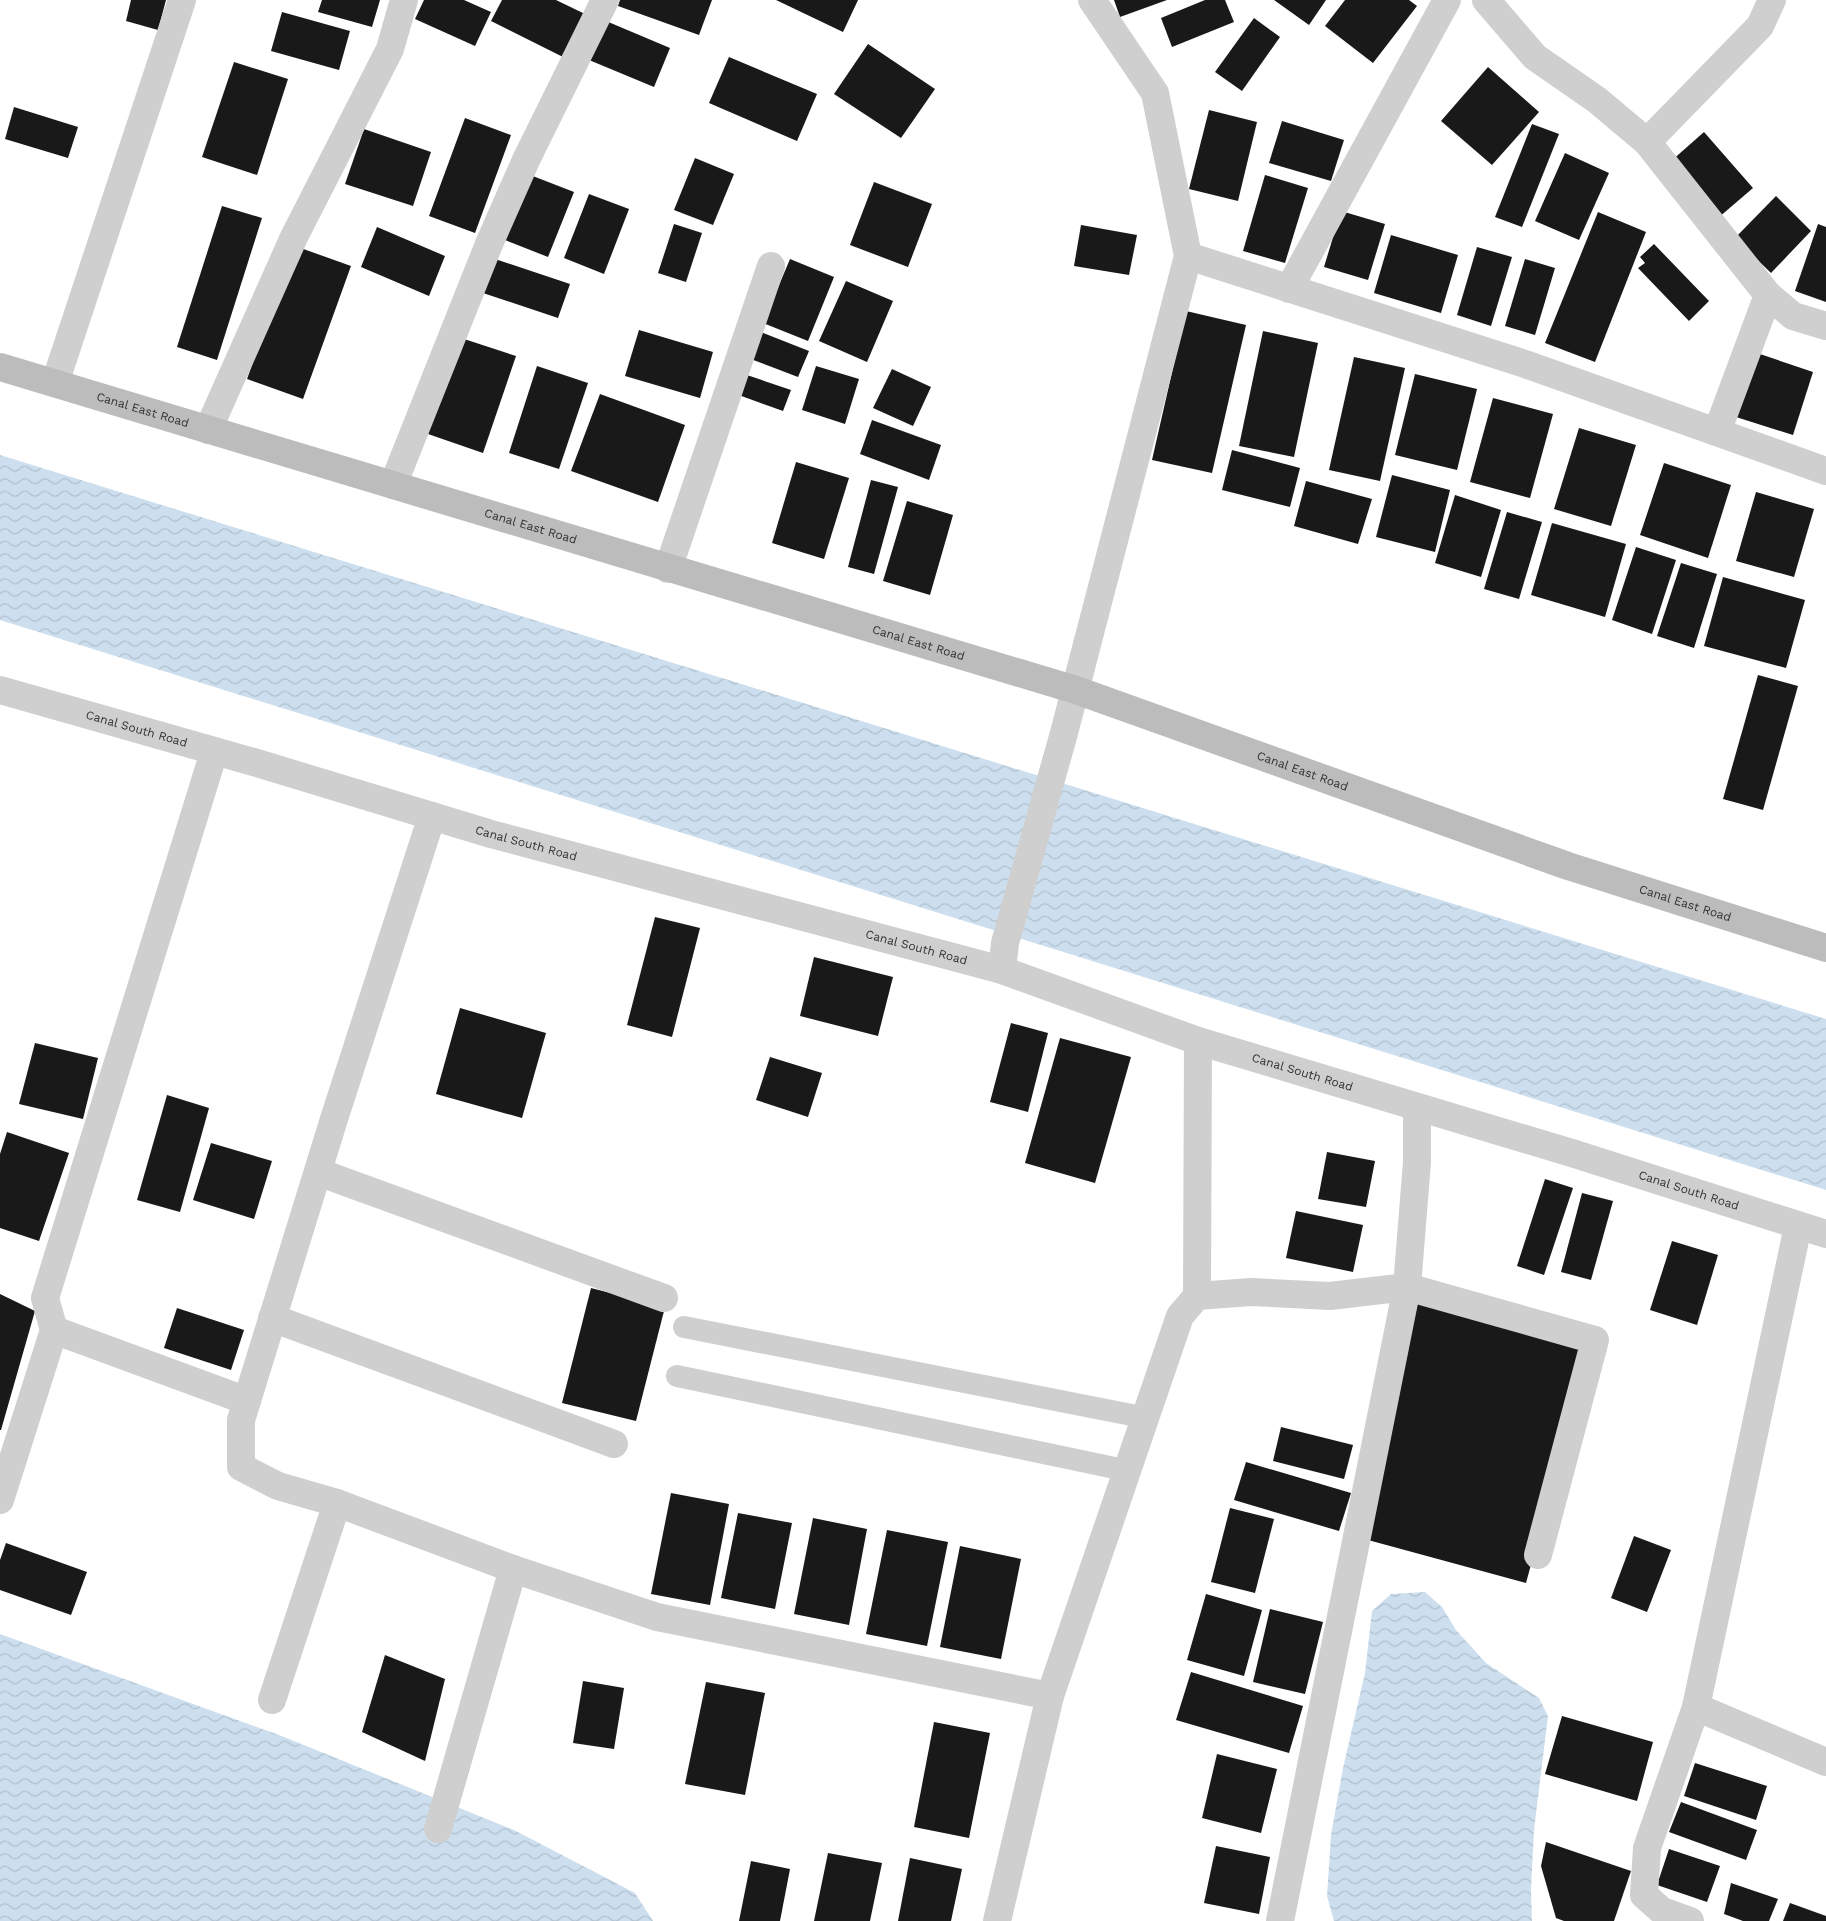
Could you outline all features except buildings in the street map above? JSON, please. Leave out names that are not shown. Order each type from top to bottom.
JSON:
[{"type":"main road","name":"Canal East Road","points":[[0,367],[1076,690],[1568,866],[1826,948]]},
{"type":"street","points":[[55,383],[182,0]]},
{"type":"street","points":[[208,430],[294,237],[390,49],[404,0]]},
{"type":"street","points":[[393,485],[489,244],[526,160],[604,0]]},
{"type":"street","points":[[1002,970],[1005,943],[1076,690],[1188,256],[1156,93],[1092,0]]},
{"type":"street","points":[[1290,289],[1447,0]]},
{"type":"street","points":[[1486,0],[1535,56],[1597,100],[1647,142],[1768,296],[1794,316],[1826,326]]},
{"type":"street","points":[[1647,142],[1760,26],[1772,0]]},
{"type":"street","points":[[1188,256],[1525,364],[1826,471]]},
{"type":"street","points":[[668,569],[771,266]]},
{"type":"street","points":[[1717,432],[1768,296]]},
{"type":"street","name":"Canal South Road","points":[[0,690],[432,816],[691,889],[1002,970],[1198,1041],[1575,1154],[1826,1234]]},
{"type":"street","points":[[0,1500],[54,1330],[45,1298],[214,752]]},
{"type":"street","points":[[432,816],[241,1420],[240,1466],[278,1486],[337,1503],[513,1568],[657,1617],[1050,1696]]},
{"type":"street","points":[[997,1921],[1050,1696],[1147,1418],[1180,1316],[1198,1296],[1198,1041]]},
{"type":"street","points":[[1280,1921],[1407,1288],[1417,1162],[1417,1108]]},
{"type":"street","points":[[318,1172],[664,1298]]},
{"type":"street","points":[[1690,1921],[1662,1911],[1644,1896],[1648,1848],[1696,1707],[1798,1226]]},
{"type":"street","points":[[1198,1296],[1251,1292],[1330,1296],[1407,1288],[1595,1340],[1538,1555]]},
{"type":"street","points":[[272,1318],[614,1444]]},
{"type":"street","points":[[54,1330],[247,1401]]},
{"type":"street","points":[[272,1700],[337,1503]]},
{"type":"street","points":[[438,1829],[513,1568]]},
{"type":"street","points":[[1696,1707],[1826,1762]]},
{"type":"lane","points":[[684,1327],[1147,1418]]},
{"type":"lane","points":[[677,1376],[1128,1471]]},
{"type":"water","points":[[0,455],[1826,1019],[1826,1190],[0,620]]},
{"type":"water","points":[[1425,1592],[1442,1607],[1456,1630],[1486,1663],[1539,1698],[1548,1716],[1534,1830],[1531,1890],[1532,1921],[1334,1921],[1327,1896],[1331,1835],[1343,1768],[1365,1673],[1372,1611],[1391,1594]]},
{"type":"water","points":[[0,1634],[279,1735],[514,1830],[635,1893],[653,1921],[0,1921]]}]
